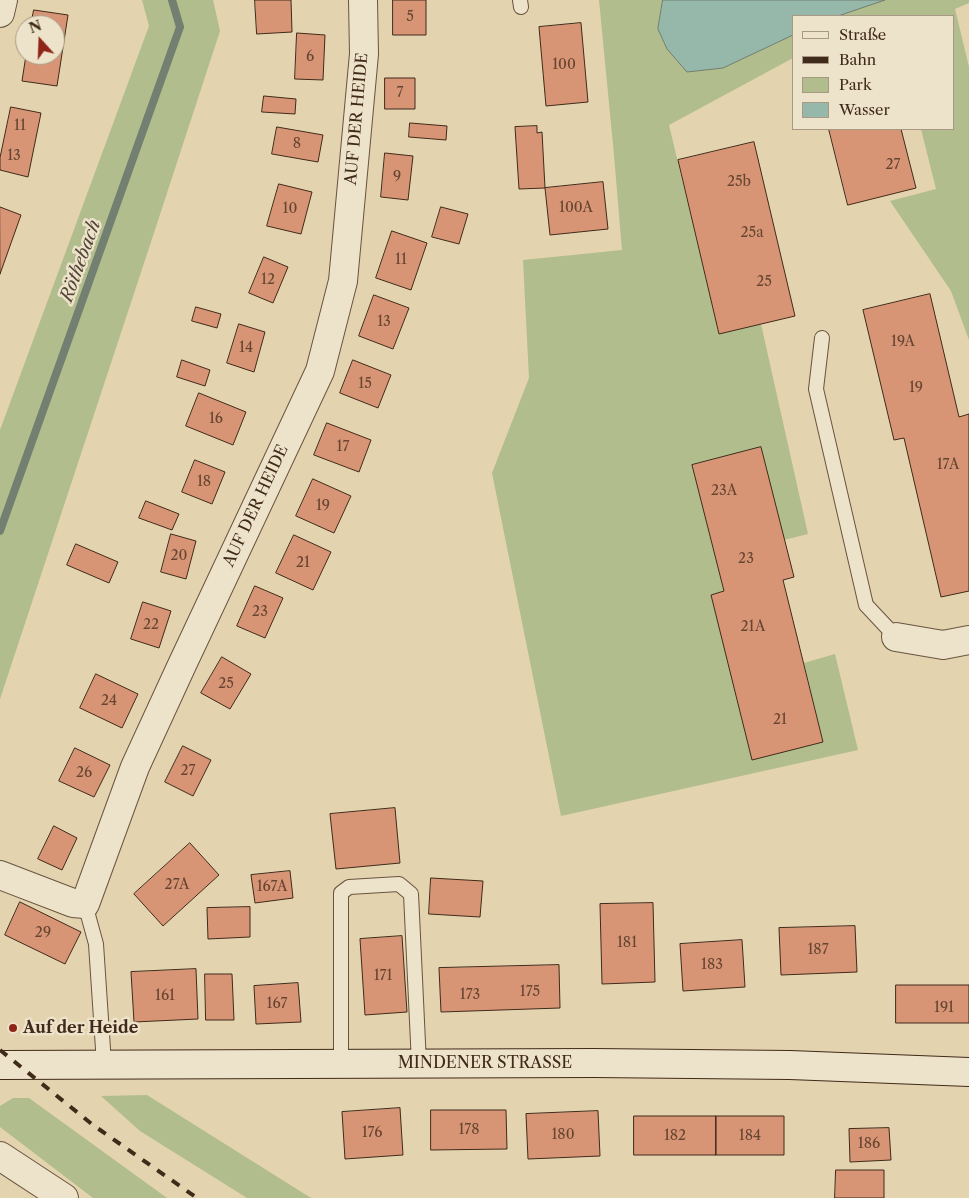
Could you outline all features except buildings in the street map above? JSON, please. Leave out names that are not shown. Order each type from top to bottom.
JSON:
[{"type":"street","points":[[0,13],[3,0]]},
{"type":"street","name":"AUF DER HEIDE","points":[[85,904],[135,767],[320,370],[343,281],[364,54],[363,0]]},
{"type":"street","points":[[896,637],[943,645],[969,640]]},
{"type":"street","points":[[0,875],[73,903],[85,904]]},
{"type":"street","name":"MINDENER STRASSE","points":[[0,1065],[594,1063],[790,1065],[969,1072]]},
{"type":"street","points":[[0,1156],[64,1198]]},
{"type":"lane","points":[[822,338],[816,389],[866,605],[896,637]]},
{"type":"lane","points":[[341,1064],[341,893],[348,886],[399,884],[411,894],[419,1064]]},
{"type":"lane","points":[[85,904],[96,944],[104,1064]]},
{"type":"green space","points":[[142,0],[213,0],[220,31],[0,699],[0,430],[149,26]]},
{"type":"green space","points":[[599,0],[969,0],[969,3],[955,9],[969,67],[969,340],[951,291],[890,201],[936,189],[921,130],[954,130],[954,15],[792,15],[792,59],[669,125],[719,334],[761,324],[808,534],[784,540],[761,448],[692,465],[724,591],[711,595],[752,759],[823,742],[804,663],[835,654],[858,750],[561,816],[492,473],[529,378],[523,260],[622,250]]},
{"type":"green space","points":[[147,1095],[311,1198],[247,1198],[140,1131],[101,1096]]},
{"type":"green space","points":[[13,1098],[29,1098],[167,1198],[93,1198],[0,1127],[0,1106]]},
{"type":"water","points":[[663,0],[885,0],[841,15],[792,15],[792,35],[723,68],[687,72],[667,49],[658,29]]},
{"type":"waterway","name":"Röthebach","points":[[0,531],[180,27],[172,0]]},
{"type":"railway","points":[[0,1050],[93,1125],[197,1198]]},
{"type":"place","name":"Auf der Heide","points":[[13,1028]]}]
